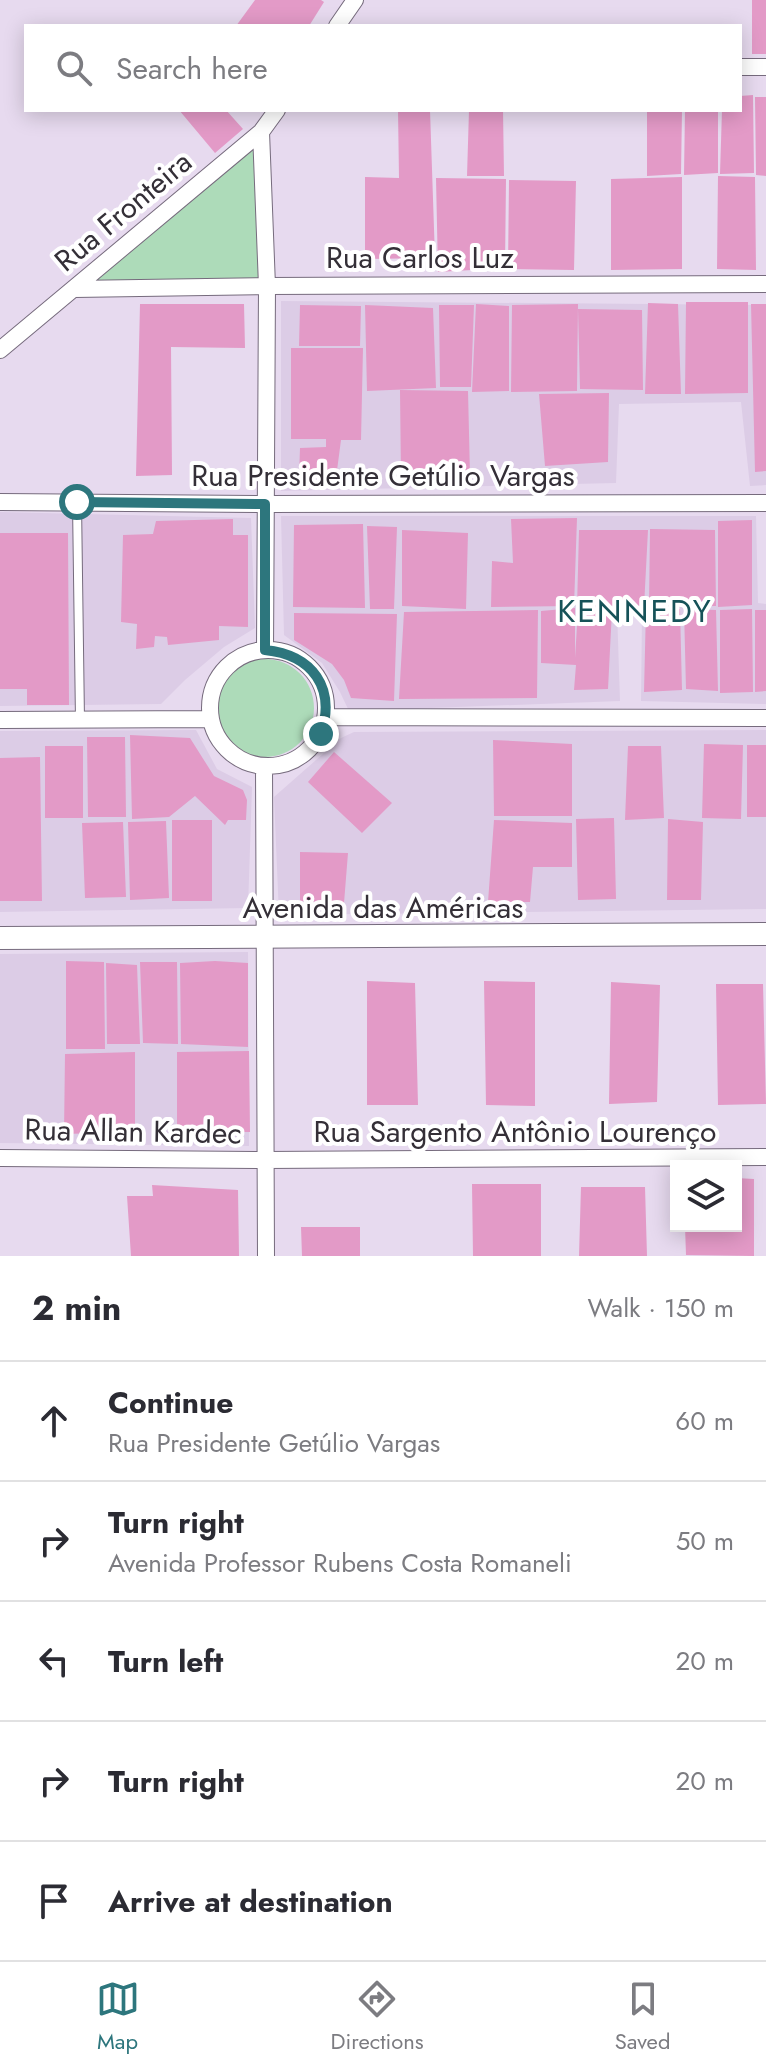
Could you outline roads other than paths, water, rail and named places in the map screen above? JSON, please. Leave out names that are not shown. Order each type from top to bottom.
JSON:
[{"type":"main road","name":"Avenida das Américas","points":[[0,938],[766,934]]},
{"type":"street","points":[[338,24],[355,0]]},
{"type":"street","points":[[742,67],[766,67]]},
{"type":"street","name":"Rua Fronteira","points":[[0,350],[261,132],[276,112]]},
{"type":"street","points":[[261,132],[267,286],[265,650]]},
{"type":"street","name":"Rua Carlos Luz","points":[[74,289],[766,284]]},
{"type":"street","name":"Rua Presidente Getúlio Vargas","points":[[0,502],[766,503]]},
{"type":"street","points":[[265,650],[283,652],[298,658],[312,669],[326,700],[326,717],[321,734],[311,748],[297,759],[281,765],[264,766],[245,762],[229,752],[217,737],[210,719],[210,699],[216,680],[229,665],[246,654],[265,650]]},
{"type":"street","points":[[326,717],[766,718]]},
{"type":"street","points":[[0,720],[210,719]]},
{"type":"street","points":[[264,766],[266,1256]]},
{"type":"street","name":"Rua Sargento Antônio Lourenço","points":[[265,1160],[766,1157]]},
{"type":"street","name":"Rua Allan Kardec","points":[[0,1158],[265,1160]]},
{"type":"lane","points":[[77,502],[80,720]]},
{"type":"district","name":"KENNEDY","points":[[635,611]]}]
